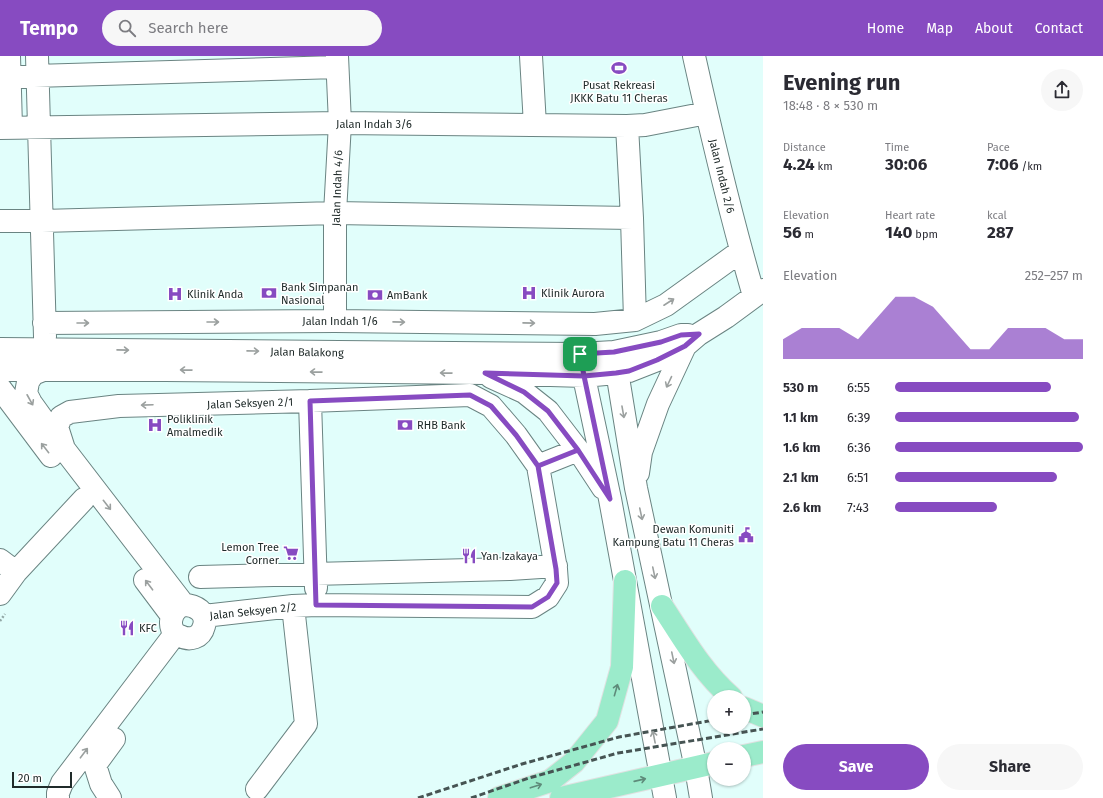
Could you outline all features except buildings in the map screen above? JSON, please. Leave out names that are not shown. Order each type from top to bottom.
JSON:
[{"type":"highway","points":[[499,798],[550,781],[574,762],[607,721],[622,667],[625,581]]},
{"type":"highway","points":[[662,606],[700,664],[723,690]]},
{"type":"highway","points":[[751,711],[763,716]]},
{"type":"highway","points":[[751,755],[763,752]]},
{"type":"highway","points":[[561,798],[705,765]]},
{"type":"street","points":[[531,56],[535,125]]},
{"type":"street","name":"Jalan Indah 2/6","points":[[694,56],[741,251],[758,293]]},
{"type":"street","points":[[5,127],[7,70],[38,66],[337,61]]},
{"type":"street","name":"Jalan Indah 4/6","points":[[335,321],[335,213],[340,123],[337,61]]},
{"type":"street","points":[[38,66],[44,360],[28,382],[26,393],[31,403],[64,449],[179,623]]},
{"type":"street","name":"Jalan Indah 3/6","points":[[5,127],[39,128],[340,123],[627,126],[645,125],[707,113]]},
{"type":"street","points":[[627,126],[632,218],[635,320],[666,305],[741,251]]},
{"type":"street","points":[[0,221],[335,213],[632,218]]},
{"type":"street","points":[[615,363],[629,371],[657,360],[692,340],[758,293]]},
{"type":"street","name":"Jalan Indah 1/6","points":[[44,323],[335,321],[595,324],[635,320]]},
{"type":"street","points":[[636,488],[641,452],[658,404],[692,340]]},
{"type":"street","name":"Jalan Balakong","points":[[0,349],[44,360],[165,370],[485,373],[584,376]]},
{"type":"street","points":[[580,354],[610,499],[665,798]]},
{"type":"street","name":"Jalan Balakong","points":[[0,370],[44,360],[580,354],[615,363]]},
{"type":"street","points":[[584,376],[615,363]]},
{"type":"street","points":[[615,363],[636,488],[662,606],[705,765],[700,798]]},
{"type":"street","points":[[485,373],[524,392],[548,411],[578,450],[610,499]]},
{"type":"street","points":[[0,388],[179,623],[194,638],[201,632],[205,625],[204,616],[196,607],[190,605],[179,623],[95,765],[101,784],[110,798]]},
{"type":"street","name":"Jalan Seksyen 2/1","points":[[64,449],[58,427],[61,417],[70,412],[119,406],[470,395],[491,406],[516,435],[538,466]]},
{"type":"street","points":[[310,401],[316,605]]},
{"type":"street","points":[[538,466],[578,450]]},
{"type":"street","name":"Jalan Seksyen 2/2","points":[[204,616],[293,606],[316,605],[532,607],[548,597],[557,583],[556,566],[538,466]]},
{"type":"street","points":[[0,594],[8,566],[84,498]]},
{"type":"street","points":[[200,577],[510,569],[556,566]]},
{"type":"street","points":[[257,789],[306,724],[293,606]]},
{"type":"street","points":[[58,798],[58,793],[62,783],[179,623]]},
{"type":"railway","points":[[751,714],[763,712]]},
{"type":"railway","points":[[418,798],[522,764],[619,737],[707,721]]},
{"type":"railway","points":[[471,798],[529,778],[618,753],[763,729]]},
{"type":"place","name":"Pusat Rekreasi JKKK Batu 11 Cheras","points":[[619,68]]},
{"type":"place","name":"Bank Simpanan Nasional","points":[[269,293]]},
{"type":"place","name":"Klinik Aurora","points":[[529,293]]},
{"type":"place","name":"Klinik Anda","points":[[175,294]]},
{"type":"place","name":"AmBank","points":[[375,295]]},
{"type":"place","name":"Poliklinik Amalmedik","points":[[155,425]]},
{"type":"place","name":"RHB Bank","points":[[405,425]]},
{"type":"place","name":"Dewan Komuniti Kampung Batu 11 Cheras","points":[[746,535]]},
{"type":"place","name":"Lemon Tree Corner","points":[[291,553]]},
{"type":"place","name":"Yan Izakaya","points":[[469,556]]},
{"type":"place","name":"KFC","points":[[127,628]]},
{"type":"route","points":[[580,354],[584,376],[485,373],[524,392],[548,411],[578,450],[538,466],[556,569],[557,583],[548,597],[532,607],[316,605],[310,401],[470,395],[491,406],[516,435],[538,466],[578,450],[610,499],[584,376],[629,371],[657,360],[685,346],[699,334],[681,335],[661,342],[614,352],[580,354]]}]
